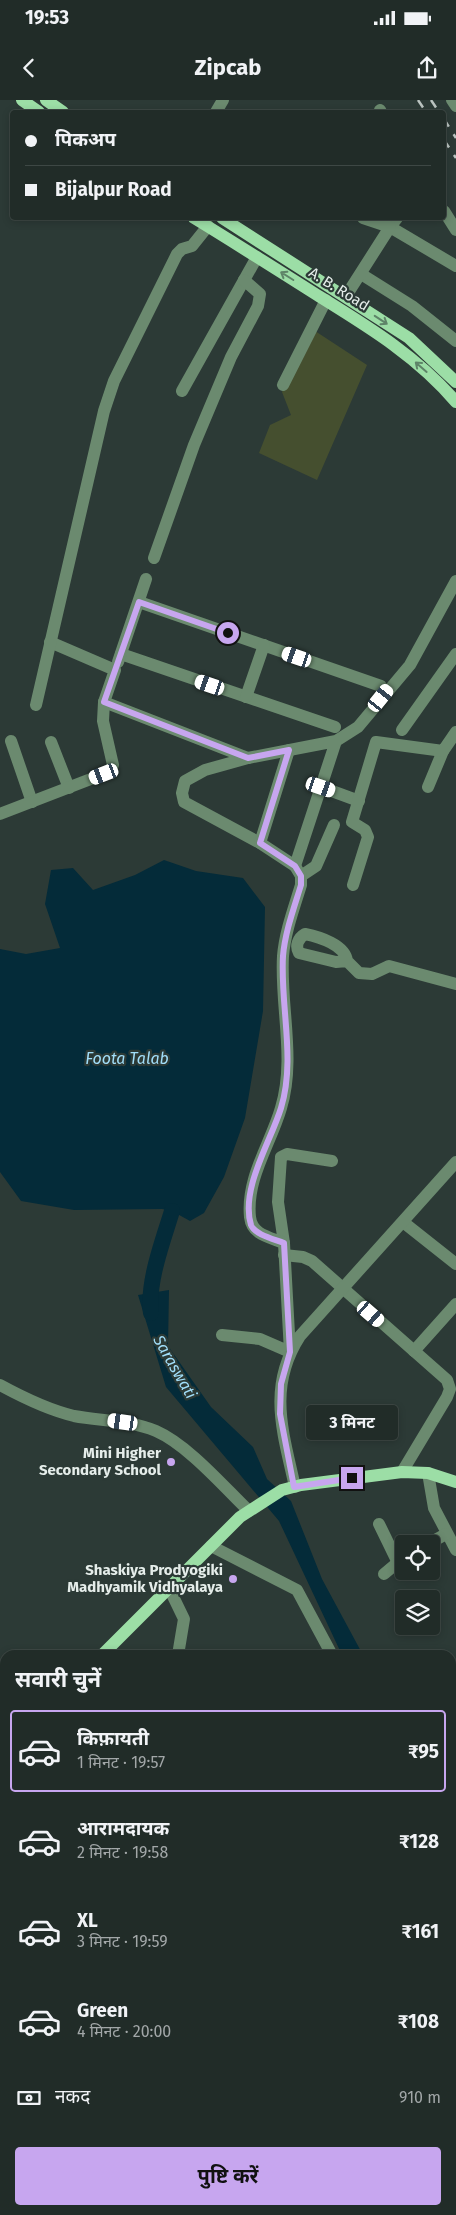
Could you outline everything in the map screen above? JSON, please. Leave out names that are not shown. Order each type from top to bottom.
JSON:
[{"type":"main road","points":[[22,100],[36,110]]},
{"type":"main road","points":[[46,100],[60,110]]},
{"type":"main road","name":"A. B. Road","points":[[211,222],[230,240],[369,327],[404,352],[432,376],[456,402]]},
{"type":"main road","points":[[230,240],[236,222]]},
{"type":"main road","name":"A. B. Road","points":[[236,222],[299,269],[346,296],[408,338],[456,382]]},
{"type":"main road","points":[[107,1650],[211,1546],[252,1509],[282,1490],[402,1472],[428,1473],[456,1482]]},
{"type":"street","points":[[452,100],[456,106]]},
{"type":"street","points":[[446,214],[456,230]]},
{"type":"street","points":[[378,220],[393,222],[456,266]]},
{"type":"street","points":[[36,705],[104,411],[114,381],[177,254],[182,249],[192,246],[211,222]]},
{"type":"street","points":[[346,296],[393,222]]},
{"type":"street","points":[[182,392],[256,257]]},
{"type":"street","points":[[361,274],[412,306],[456,341]]},
{"type":"street","points":[[154,558],[194,445],[231,357],[258,306],[260,294],[244,280]]},
{"type":"street","points":[[283,385],[326,300]]},
{"type":"street","points":[[0,814],[109,772],[113,765],[103,721],[104,702],[146,579]]},
{"type":"street","points":[[298,871],[260,843],[184,802],[182,793],[185,781],[193,775],[248,758],[336,741],[358,727],[410,666],[456,581]]},
{"type":"street","points":[[139,602],[381,686]]},
{"type":"street","points":[[50,642],[115,670]]},
{"type":"street","points":[[246,697],[264,646]]},
{"type":"street","points":[[121,654],[335,727]]},
{"type":"street","points":[[402,730],[456,654]]},
{"type":"street","points":[[104,702],[248,758]]},
{"type":"street","points":[[428,787],[443,751],[456,732]]},
{"type":"street","points":[[11,741],[32,802]]},
{"type":"street","points":[[336,741],[298,871],[301,885],[283,953],[287,1056],[285,1095],[259,1164],[250,1206],[252,1226],[255,1231],[284,1249],[307,1258],[447,1380],[450,1389],[447,1397],[402,1472]]},
{"type":"street","points":[[51,742],[69,788]]},
{"type":"street","points":[[353,886],[368,837],[365,830],[352,822],[376,742],[443,751]]},
{"type":"street","points":[[260,843],[289,750]]},
{"type":"street","points":[[321,787],[359,801]]},
{"type":"street","points":[[298,871],[316,866],[334,825]]},
{"type":"street","points":[[347,961],[359,973],[365,975],[389,966],[456,984]]},
{"type":"street","points":[[290,1352],[284,1249],[278,1202],[281,1157],[287,1154],[332,1161]]},
{"type":"street","points":[[294,1487],[280,1414],[282,1381],[290,1352],[300,1336],[456,1162]]},
{"type":"street","points":[[402,1222],[456,1264]]},
{"type":"street","points":[[414,1351],[456,1304]]},
{"type":"street","points":[[222,1336],[260,1339],[290,1352]]},
{"type":"street","points":[[0,1385],[22,1396],[73,1416],[123,1422],[156,1431],[179,1445],[252,1509]]},
{"type":"street","points":[[428,1473],[434,1508],[456,1550]]},
{"type":"street","points":[[379,1524],[395,1551]]},
{"type":"street","points":[[440,1537],[446,1534]]},
{"type":"street","points":[[211,1546],[297,1590],[329,1650]]},
{"type":"street","points":[[384,1574],[395,1564]]},
{"type":"street","points":[[169,1588],[184,1619],[179,1650]]},
{"type":"green space","points":[[312,329],[367,365],[317,480],[259,453],[270,425],[291,415],[282,392]]},
{"type":"water","name":"Foota Talab","points":[[164,860],[196,871],[243,878],[265,907],[263,1011],[245,1118],[224,1177],[204,1213],[190,1221],[172,1211],[162,1209],[74,1210],[21,1201],[0,1172],[0,949],[26,954],[60,948],[45,904],[51,870],[73,868],[93,890],[135,875]]},
{"type":"water","points":[[169,1290],[168,1346],[211,1407],[253,1447],[267,1479],[291,1501],[322,1579],[360,1650],[340,1650],[279,1521],[166,1387],[138,1295]]},
{"type":"waterway","name":"Saraswati","points":[[151,1313],[151,1288],[160,1248],[172,1211]]},
{"type":"railway","points":[[418,100],[425,110]]},
{"type":"railway","points":[[431,100],[438,110]]},
{"type":"railway","points":[[446,122],[456,138]]},
{"type":"railway","points":[[446,143],[456,158]]},
{"type":"place","name":"Mini Higher Secondary School","points":[[171,1462]]},
{"type":"place","name":"Shaskiya Prodyogiki Madhyamik Vidhyalaya","points":[[233,1579]]},
{"type":"route","points":[[228,633],[139,602],[104,702],[248,758],[289,750],[260,843],[295,866],[301,876],[301,885],[283,953],[287,1078],[281,1109],[255,1176],[250,1218],[255,1231],[284,1243],[290,1352],[283,1373],[279,1396],[280,1414],[294,1487],[352,1478]]}]
